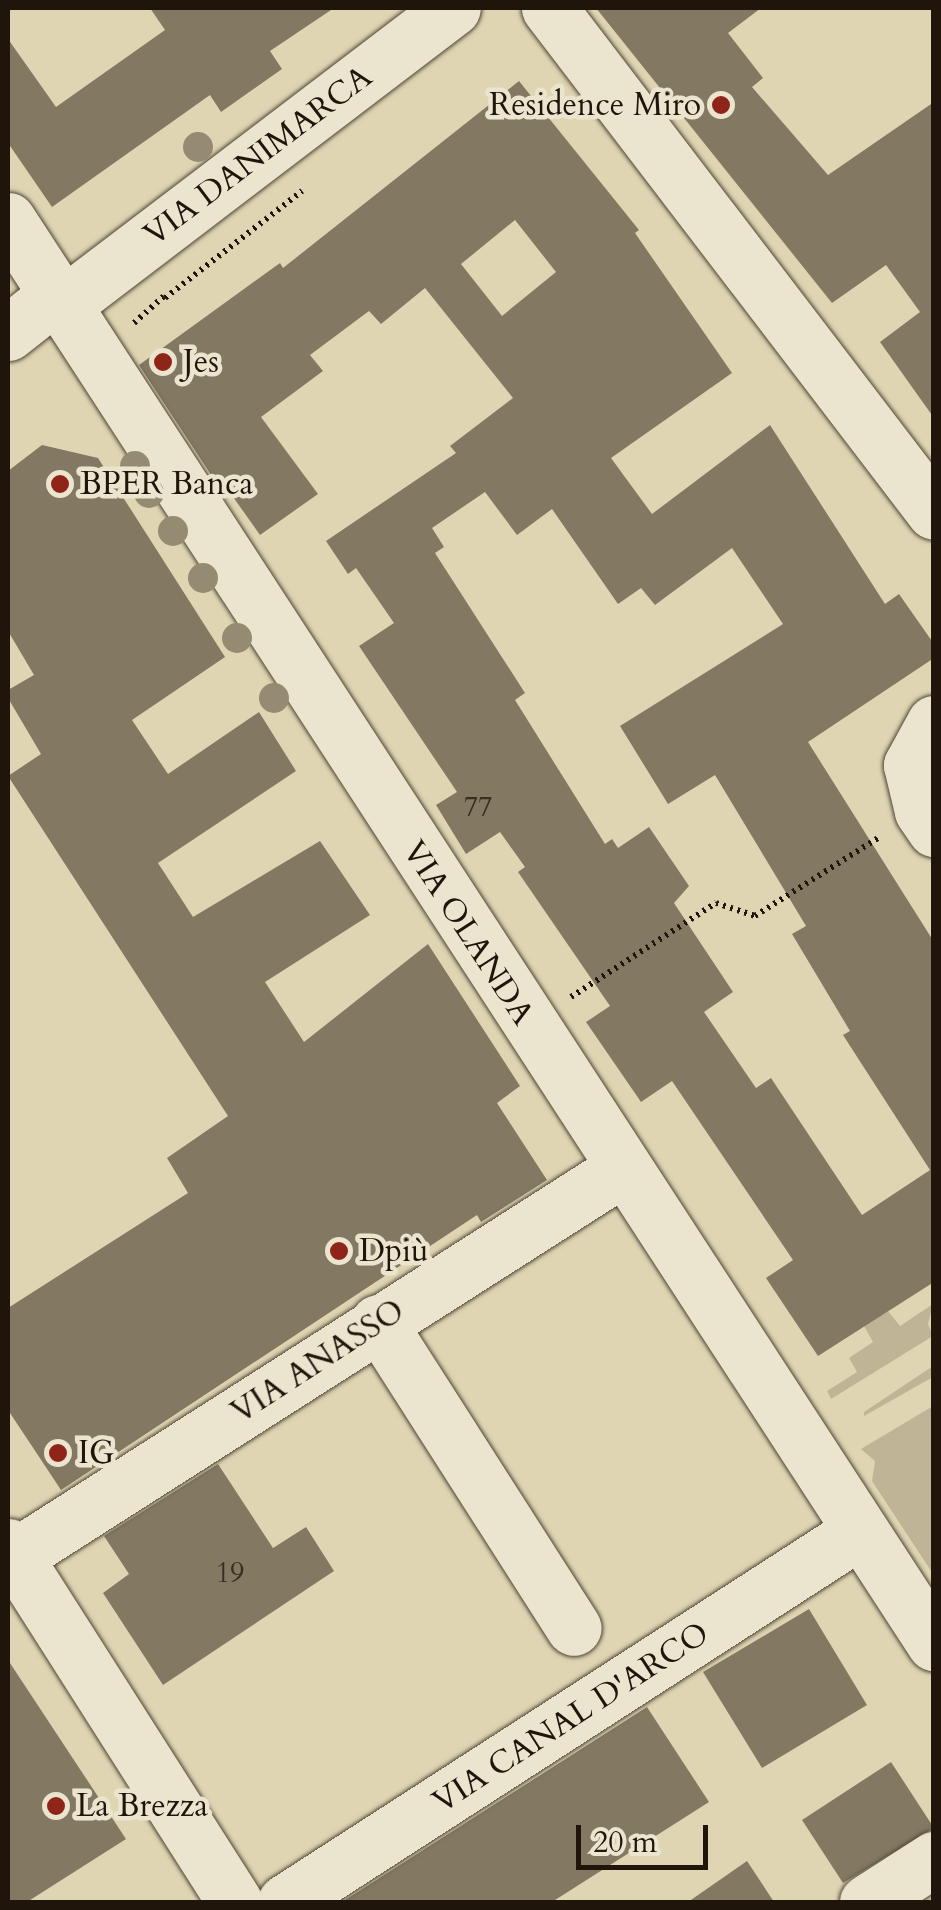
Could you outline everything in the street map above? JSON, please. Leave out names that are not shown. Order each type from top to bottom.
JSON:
[{"type":"street","name":"VIA DANIMARCA","points":[[8,333],[60,300],[453,8]]},
{"type":"street","points":[[549,8],[934,512]]},
{"type":"street","name":"VIA OLANDA","points":[[8,220],[857,1532],[934,1643]]},
{"type":"street","points":[[928,820],[911,765],[934,723]]},
{"type":"street","name":"VIA ANASSO","points":[[11,1552],[622,1169]]},
{"type":"street","points":[[378,1322],[574,1628]]},
{"type":"street","name":"VIA CANAL D'ARCO","points":[[285,1902],[857,1532]]},
{"type":"street","points":[[11,1552],[235,1902]]},
{"type":"street","points":[[867,1902],[934,1859]]},
{"type":"path","points":[[528,1025],[716,903],[755,916],[928,820]]},
{"type":"shaded area","points":[[933,1304],[928,1324],[933,1336],[831,1399],[827,1391],[857,1372],[849,1358],[873,1342],[864,1326],[888,1311],[900,1326]]},
{"type":"shaded area","points":[[933,1366],[933,1377],[864,1416],[864,1412]]},
{"type":"shaded area","points":[[933,1406],[933,1574],[872,1481],[875,1461],[861,1449]]},
{"type":"building","points":[[150,8],[334,8],[270,51],[282,69],[221,112],[210,95],[52,207],[8,143],[8,39],[56,107],[165,30]]},
{"type":"building","points":[[596,8],[761,8],[728,33],[763,78],[752,87],[828,175],[934,102],[934,418],[880,342],[920,312],[886,265],[832,303]]},
{"type":"building","points":[[519,81],[639,230],[635,233],[732,373],[611,458],[652,514],[770,425],[885,604],[899,594],[934,644],[934,658],[808,742],[934,942],[934,1282],[818,1356],[766,1278],[793,1260],[672,1081],[641,1102],[586,1022],[610,1006],[518,872],[525,867],[500,832],[466,854],[436,805],[457,792],[359,646],[394,623],[356,568],[348,574],[326,541],[456,453],[450,446],[513,398],[425,288],[381,324],[369,311],[310,355],[323,371],[261,417],[318,494],[260,535],[226,487],[221,490],[139,365],[280,263],[283,268]],"holes":[[[515,220],[556,272],[502,316],[461,264]],[[485,492],[517,535],[552,509],[618,604],[641,588],[655,605],[732,548],[783,624],[620,726],[668,804],[715,775],[806,926],[792,934],[850,1031],[843,1035],[930,1170],[862,1215],[771,1078],[756,1088],[704,1012],[733,992],[674,903],[689,886],[649,827],[618,848],[612,839],[605,844],[515,700],[525,693],[435,553],[444,547],[432,528]]]},
{"type":"building","points":[[42,445],[98,458],[225,657],[132,720],[168,774],[259,712],[296,771],[158,863],[193,917],[320,841],[370,915],[265,982],[304,1042],[428,944],[520,1086],[497,1103],[547,1180],[481,1222],[477,1215],[61,1490],[8,1410],[8,1308],[188,1193],[167,1158],[228,1116],[8,776],[41,754],[8,698],[8,690],[34,675],[8,631],[8,471]]},
{"type":"building","points":[[218,1464],[273,1548],[306,1527],[334,1571],[163,1685],[103,1593],[129,1574],[104,1536]]},
{"type":"building","points":[[809,1609],[867,1705],[762,1768],[703,1672]]},
{"type":"building","name":"La Brezza","points":[[8,1660],[126,1839],[27,1902],[8,1902]]},
{"type":"building","points":[[647,1707],[709,1802],[552,1902],[342,1902]]},
{"type":"building","points":[[891,1762],[934,1828],[843,1883],[802,1820]]},
{"type":"building","points":[[747,1861],[774,1902],[688,1902]]},
{"type":"place","name":"Residence Miro","points":[[721,105]]},
{"type":"place","name":"Jes","points":[[163,362]]},
{"type":"place","name":"BPER Banca","points":[[60,484]]},
{"type":"place","name":"Dpiù","points":[[339,1251]]},
{"type":"place","name":"IG","points":[[58,1453]]},
{"type":"place","name":"La Brezza","points":[[56,1806]]}]
